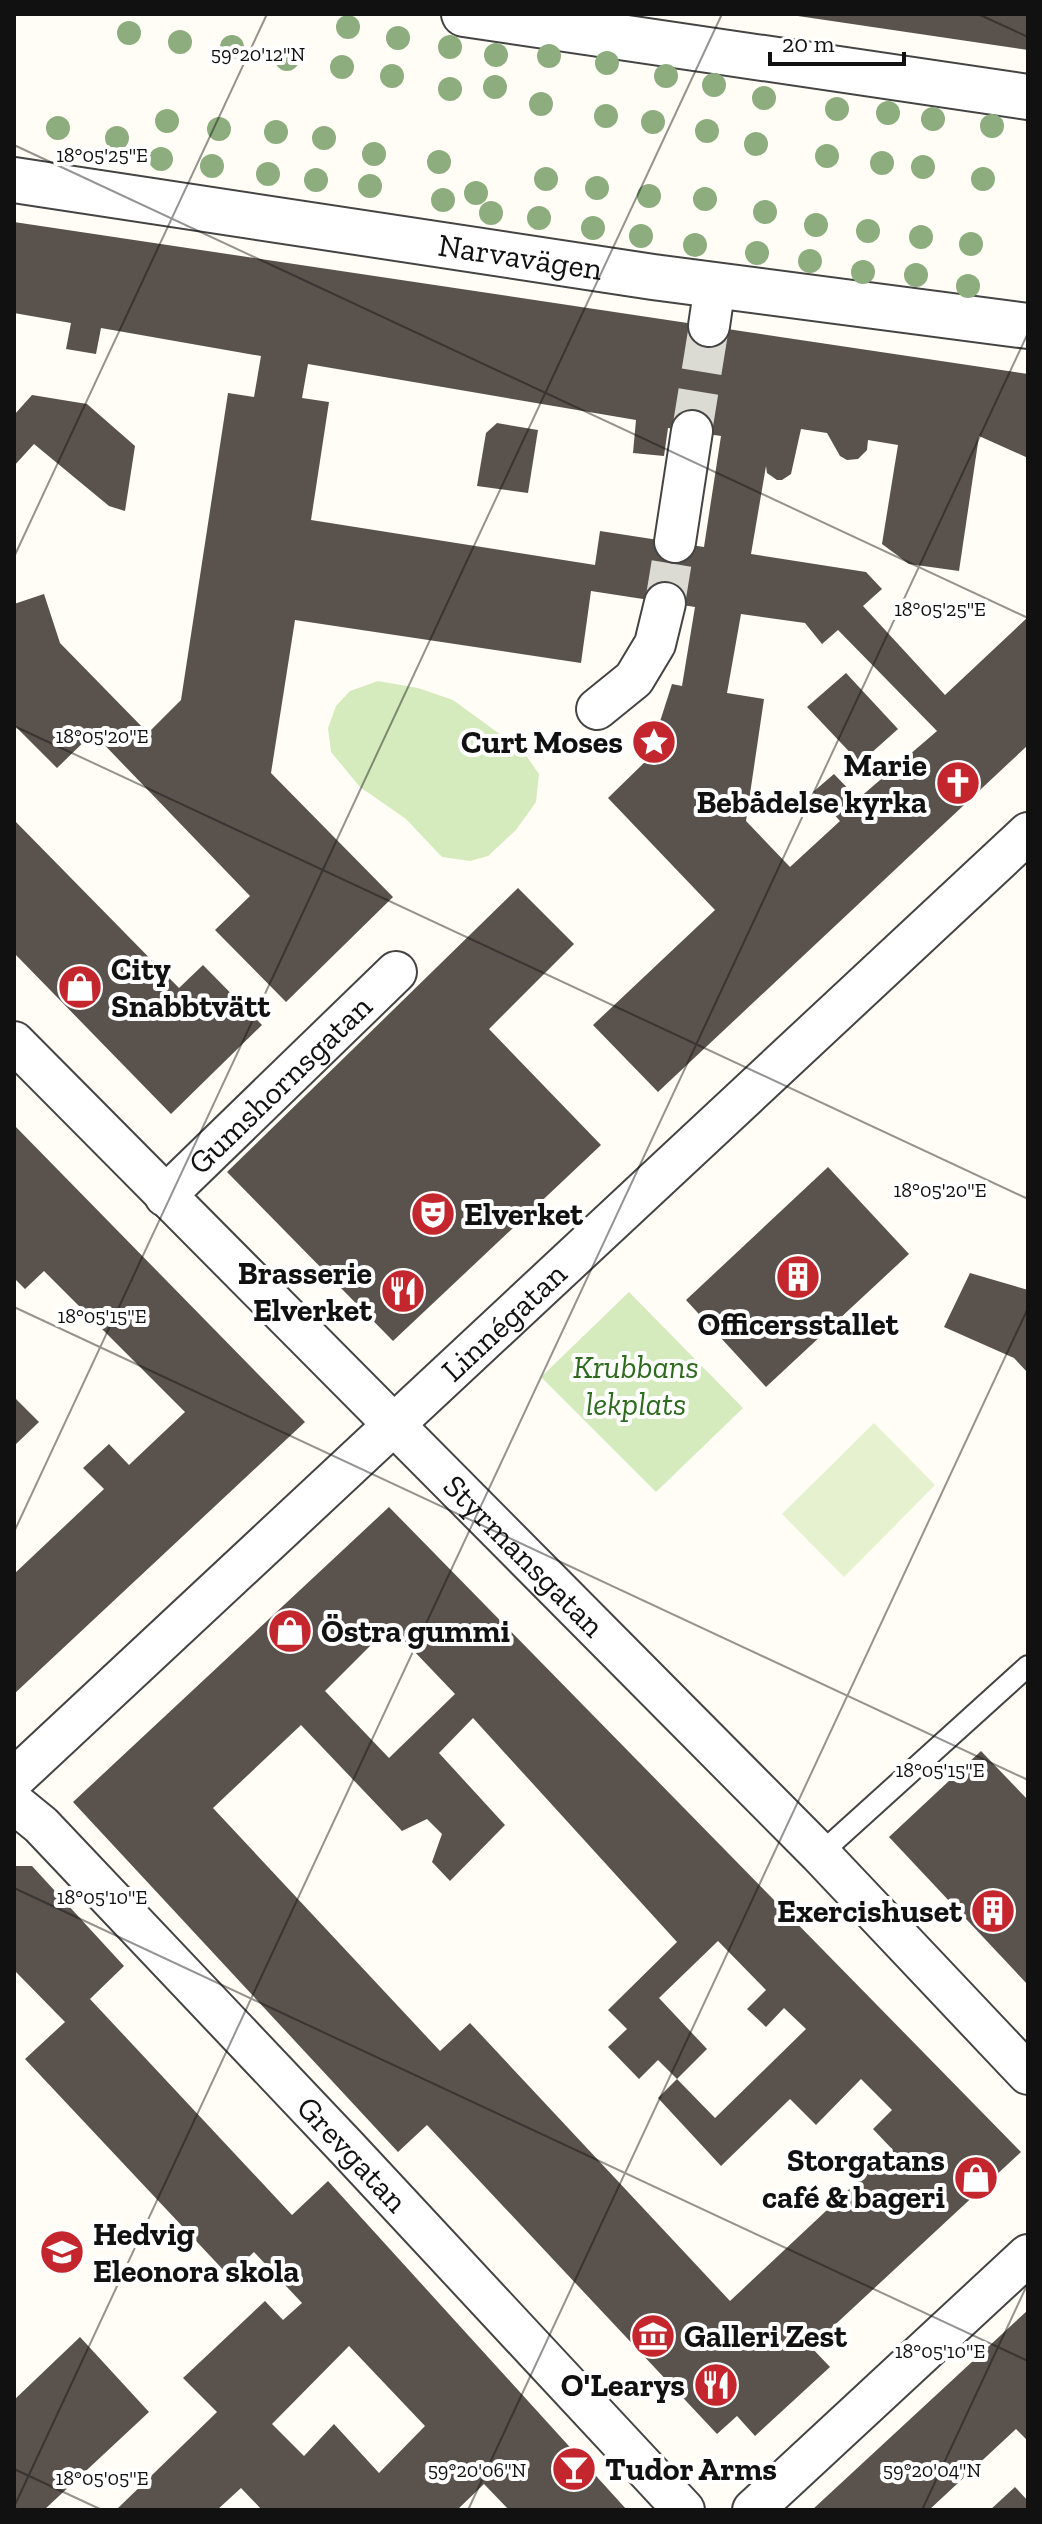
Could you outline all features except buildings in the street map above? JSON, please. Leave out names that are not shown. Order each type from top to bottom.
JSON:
[{"type":"street","points":[[464,14],[1028,97]]},
{"type":"street","name":"Narvavägen","points":[[14,180],[712,306],[1028,326]]},
{"type":"street","points":[[675,542],[692,431]]},
{"type":"street","points":[[597,709],[634,679],[655,644],[665,603]]},
{"type":"street","name":"Linnégatan","points":[[14,1779],[1028,833]]},
{"type":"street","name":"Gumshornsgatan","points":[[165,1196],[396,972]]},
{"type":"street","name":"Styrmansgatan","points":[[14,1042],[820,1854],[1028,2074]]},
{"type":"street","name":"Grevgatan","points":[[14,1803],[41,1825],[352,2143],[684,2510]]},
{"type":"street","points":[[753,2510],[1028,2255]]},
{"type":"lane","points":[[820,1854],[1028,1666]]},
{"type":"green space","points":[[378,681],[418,688],[453,700],[523,751],[539,774],[536,802],[516,830],[488,856],[470,861],[442,857],[406,819],[360,787],[331,752],[328,728],[336,706],[350,691]]},
{"type":"green space","name":"Krubbans lekplats","points":[[629,1292],[743,1408],[656,1492],[541,1377]]},
{"type":"green space","points":[[874,1423],[935,1485],[844,1577],[782,1514]]},
{"type":"tunnel","points":[[692,431],[709,326]]},
{"type":"tunnel","points":[[665,603],[675,542]]},
{"type":"place","name":"Curt Moses","points":[[654,742]]},
{"type":"place","name":"Marie Bebådelse kyrka","points":[[958,783]]},
{"type":"place","name":"City Snabbtvätt","points":[[80,987]]},
{"type":"place","name":"Elverket","points":[[433,1214]]},
{"type":"place","name":"Officersstallet","points":[[798,1277]]},
{"type":"place","name":"Brasserie Elverket","points":[[403,1291]]},
{"type":"place","name":"Östra gummi","points":[[290,1631]]},
{"type":"place","name":"Exercishuset","points":[[993,1911]]},
{"type":"place","name":"Storgatans café & bageri","points":[[976,2178]]},
{"type":"place","name":"Hedvig Eleonora skola","points":[[62,2252]]},
{"type":"place","name":"Galleri Zest","points":[[653,2336]]},
{"type":"place","name":"O'Learys","points":[[716,2385]]},
{"type":"place","name":"Tudor Arms","points":[[574,2469]]}]
